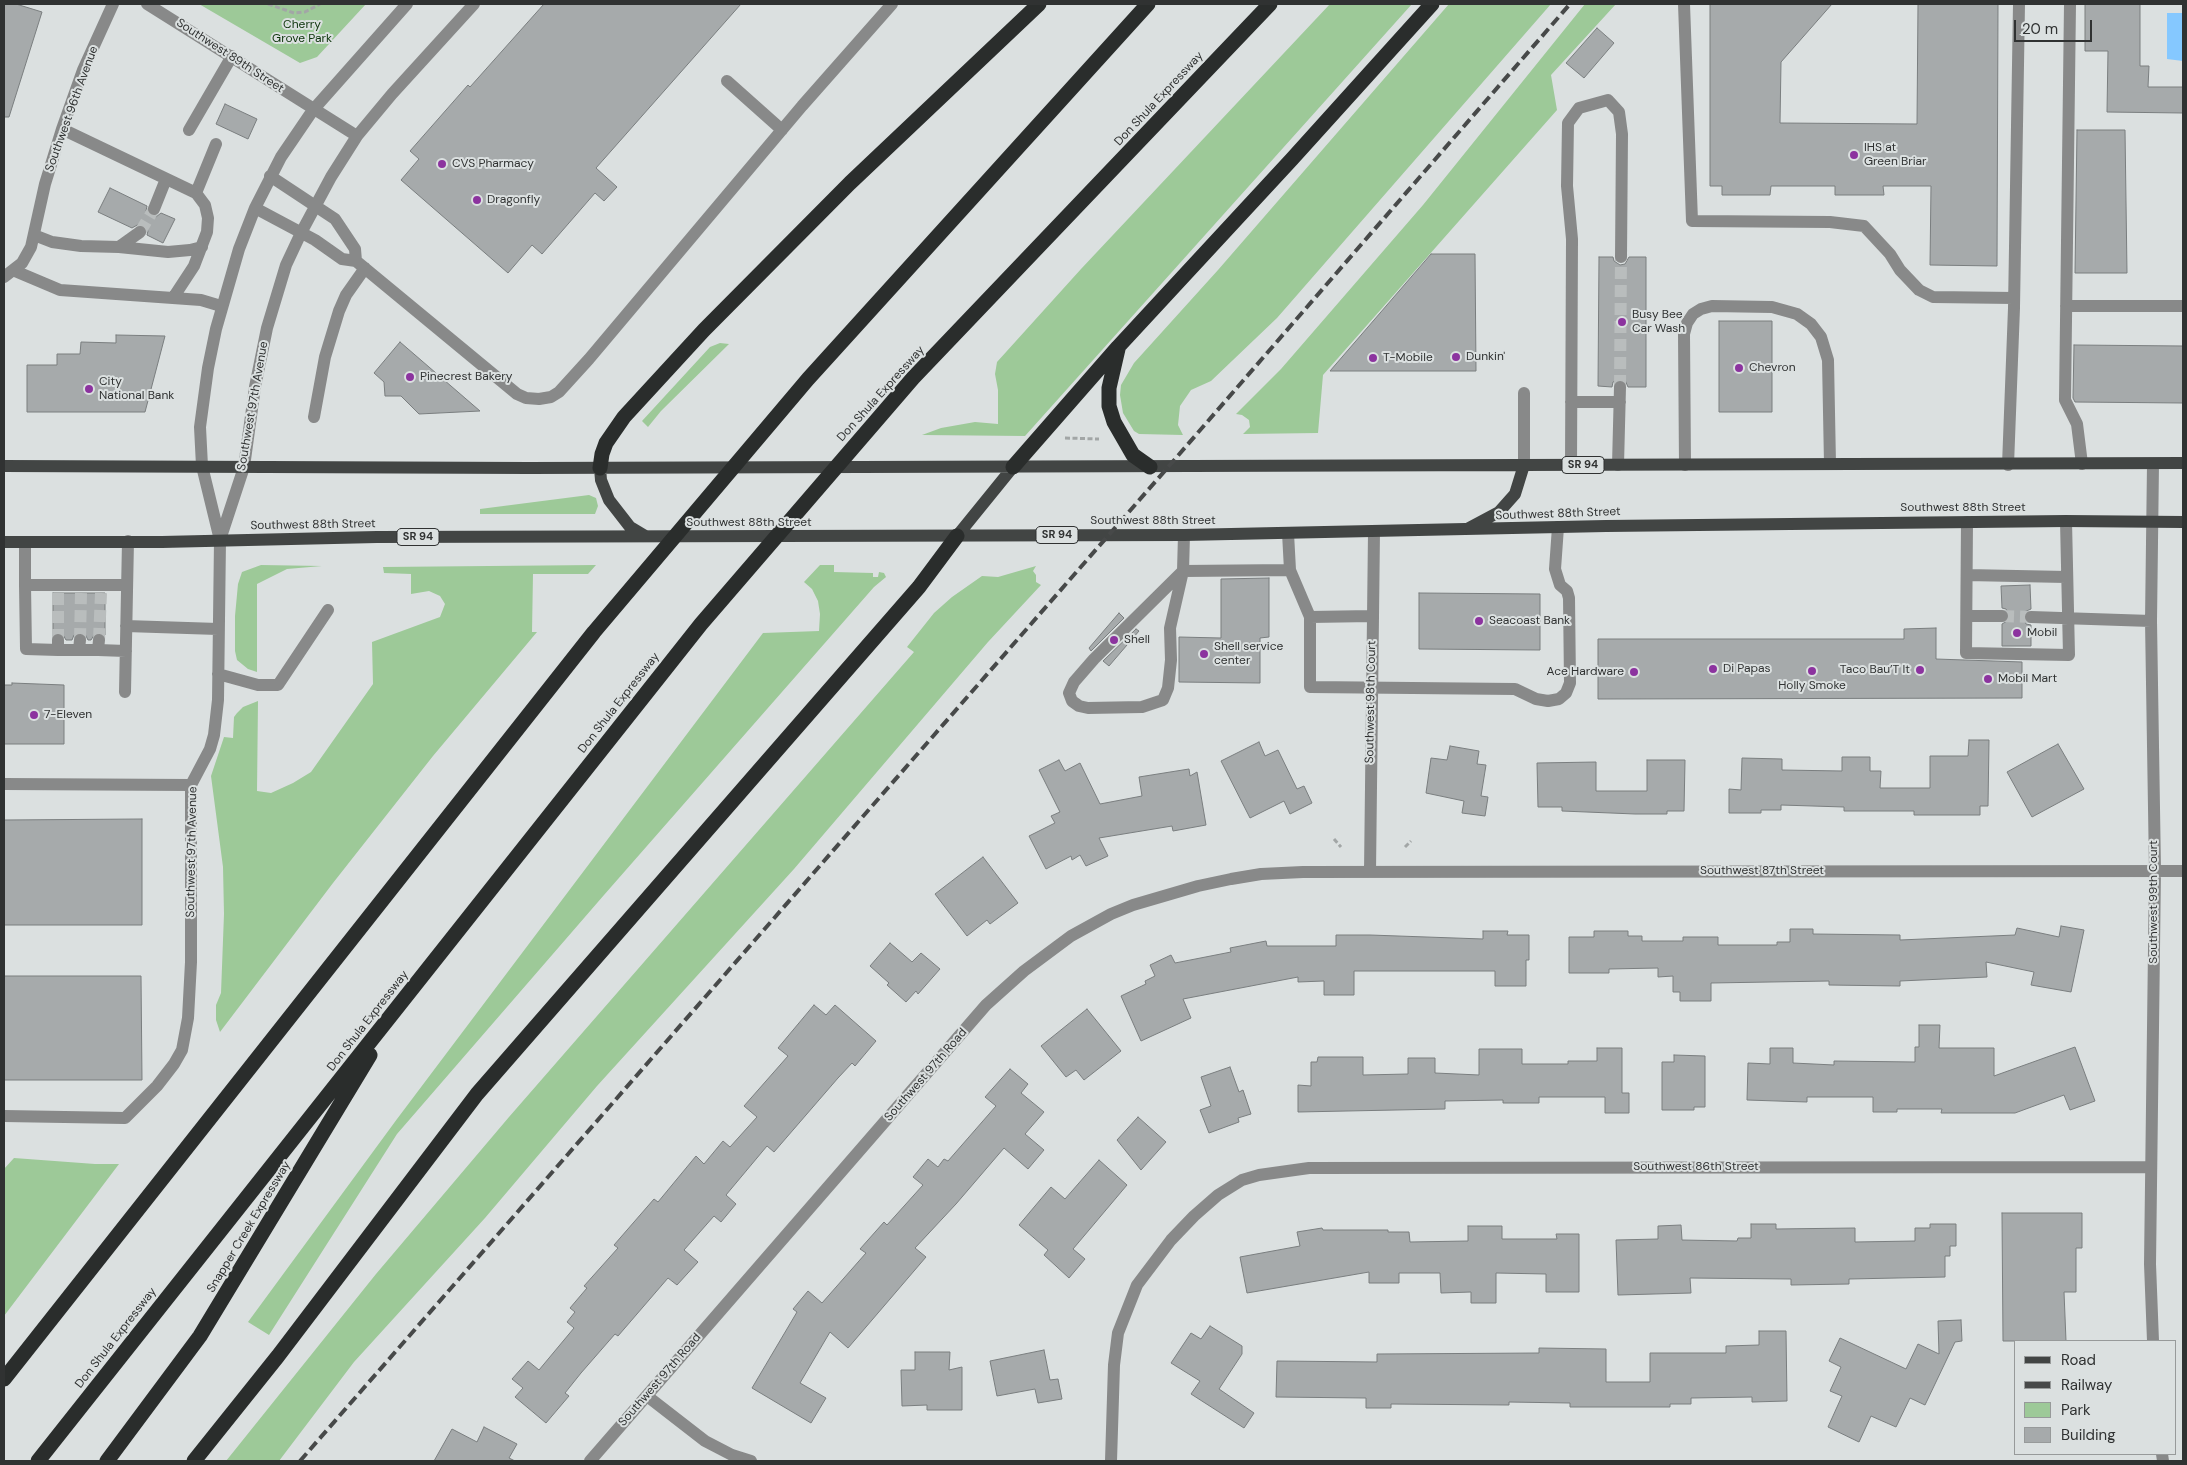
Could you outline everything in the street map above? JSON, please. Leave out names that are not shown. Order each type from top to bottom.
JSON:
[{"type":"highway","points":[[600,468],[606,443],[624,417],[704,330],[850,183],[1040,4]]},
{"type":"highway","points":[[4,1379],[594,632],[808,379],[1148,4]]},
{"type":"highway","name":"Don Shula Expressway","points":[[38,1461],[701,624],[913,378],[1270,4]]},
{"type":"highway","points":[[1013,467],[1118,347],[1432,4]]},
{"type":"highway","points":[[1118,347],[1109,388],[1109,406],[1114,422],[1133,455],[1150,467]]},
{"type":"highway","points":[[194,1461],[278,1356],[476,1094],[919,587],[957,536]]},
{"type":"highway","name":"Snapper Creek Expressway","points":[[107,1461],[200,1336],[404,1000]]},
{"type":"main road","name":"SR 94","points":[[4,466],[600,468],[2183,463]]},
{"type":"main road","points":[[1466,530],[1499,512],[1510,500],[1515,494],[1524,465]]},
{"type":"main road","points":[[957,536],[1013,467]]},
{"type":"main road","points":[[600,468],[601,480],[609,500],[630,527],[645,536]]},
{"type":"main road","name":"Southwest 88th Street","points":[[4,542],[128,542],[386,537],[1184,535],[1558,527],[2066,521],[2183,522]]},
{"type":"street","name":"Southwest 96th Avenue","points":[[9,274],[26,256],[34,235],[45,184],[62,129],[83,70],[113,4]]},
{"type":"street","name":"Southwest 89th Street","points":[[147,4],[357,136]]},
{"type":"street","name":"Southwest 97th Avenue","points":[[4,1116],[125,1118],[158,1086],[182,1050],[188,1018],[191,962],[191,785],[202,766],[214,735],[218,674],[220,540],[202,466],[201,412],[221,306],[236,258],[255,208],[270,176],[313,110],[407,4]]},
{"type":"street","name":"Southwest 97th Avenue","points":[[220,540],[244,467],[260,356],[275,298],[286,265],[301,233],[315,204],[357,136],[392,94],[474,4]]},
{"type":"street","points":[[255,208],[301,233],[342,259],[361,264],[517,394],[539,400],[551,397],[559,392],[589,359],[782,130],[892,4]]},
{"type":"street","points":[[1684,4],[1692,221],[1830,222],[1864,226],[1919,290],[1933,297],[2014,298]]},
{"type":"street","points":[[2008,465],[2014,298],[2019,4]]},
{"type":"street","points":[[2070,4],[2065,400],[2077,424],[2082,464]]},
{"type":"street","points":[[189,130],[232,56]]},
{"type":"street","points":[[727,81],[782,130]]},
{"type":"street","points":[[1571,465],[1572,239],[1567,186],[1568,123],[1579,108],[1608,100],[1619,112],[1622,134],[1621,257]]},
{"type":"street","points":[[62,129],[196,193],[205,205],[208,218],[207,232],[202,247],[194,266],[173,298]]},
{"type":"street","points":[[196,193],[216,144]]},
{"type":"street","points":[[270,176],[335,219],[355,249],[361,264],[339,311],[325,358],[314,417]]},
{"type":"street","points":[[154,209],[166,179]]},
{"type":"street","points":[[120,248],[140,232]]},
{"type":"street","points":[[34,235],[52,242],[81,246],[168,252],[202,247]]},
{"type":"street","points":[[9,274],[60,290],[201,300],[221,306]]},
{"type":"street","points":[[1685,464],[1684,334],[1687,323],[1693,314],[1701,309],[1712,306],[1772,306],[1797,314],[1811,324],[1821,337],[1828,360],[1830,464]]},
{"type":"street","points":[[2066,306],[2183,306]]},
{"type":"street","points":[[1618,465],[1620,387]]},
{"type":"street","points":[[1524,393],[1524,465]]},
{"type":"street","points":[[1571,402],[1620,402]]},
{"type":"street","name":"Southwest 99th Court","points":[[2153,464],[2151,621],[2155,870],[2150,1167],[2150,1264],[2153,1340]]},
{"type":"street","points":[[1967,522],[1966,653],[2069,655],[2066,521]]},
{"type":"street","points":[[1288,533],[1290,570],[1310,617],[1310,687],[1515,689],[1536,699],[1548,701],[1559,699],[1566,693],[1570,683],[1569,598],[1567,591],[1560,585],[1555,569],[1558,527]]},
{"type":"street","name":"Southwest 98th Court","points":[[1370,872],[1374,532]]},
{"type":"street","points":[[1184,535],[1183,570],[1170,628],[1168,688],[1163,700],[1142,707],[1088,708],[1079,706],[1072,701],[1069,693],[1074,682],[1094,659],[1183,570],[1290,570]]},
{"type":"street","points":[[25,542],[26,649],[58,645],[99,645],[126,651]]},
{"type":"street","points":[[125,692],[128,542]]},
{"type":"street","points":[[1967,576],[2066,577]]},
{"type":"street","points":[[26,585],[58,589],[101,589],[126,585]]},
{"type":"street","points":[[218,674],[258,685],[278,685],[328,610]]},
{"type":"street","points":[[1310,617],[1372,616]]},
{"type":"street","points":[[1967,616],[2002,616]]},
{"type":"street","points":[[2031,617],[2151,621]]},
{"type":"street","points":[[126,626],[218,629]]},
{"type":"street","points":[[4,784],[191,785]]},
{"type":"street","name":"Southwest 87th Street","points":[[1370,872],[2155,870],[2183,872]]},
{"type":"street","name":"Southwest 97th Road","points":[[590,1461],[986,1005],[1024,971],[1071,936],[1111,914],[1133,905],[1198,886],[1261,874],[1370,872]]},
{"type":"street","name":"Southwest 86th Street","points":[[1111,1461],[1114,1365],[1118,1333],[1127,1306],[1150,1266],[1171,1240],[1218,1196],[1242,1180],[1279,1171],[1310,1168],[2150,1167]]},
{"type":"street","points":[[647,1396],[706,1441],[732,1455],[751,1461]]},
{"type":"path","points":[[268,4],[294,13],[305,12],[320,4]]},
{"type":"path","points":[[1062,438],[1109,439]]},
{"type":"path","points":[[1334,839],[1341,847]]},
{"type":"path","points":[[1405,846],[1411,841]]},
{"type":"green space","name":"Cherry Grove Park","points":[[199,4],[366,4],[317,57],[300,63]]},
{"type":"green space","points":[[1330,4],[1412,4],[1025,436],[922,435],[941,428],[975,422],[998,424],[998,390],[995,374],[997,362],[1081,269]]},
{"type":"green space","points":[[1449,4],[1551,4],[1277,318],[1211,381],[1191,390],[1180,406],[1178,425],[1183,435],[1139,434],[1134,431],[1123,413],[1120,395],[1121,385],[1134,363],[1218,270]]},
{"type":"green space","points":[[1585,4],[1616,4],[1551,75],[1557,110],[1323,375],[1318,433],[1243,434],[1250,427],[1249,420],[1242,415],[1236,414],[1281,369],[1423,205]]},
{"type":"green space","points":[[720,343],[729,344],[661,411],[648,427],[642,421],[710,347]]},
{"type":"green space","points":[[589,495],[596,498],[598,506],[595,514],[480,514],[480,509]]},
{"type":"green space","points":[[261,565],[322,566],[287,569],[257,584],[257,672],[248,669],[237,660],[235,651],[235,616],[238,584],[242,572]]},
{"type":"green space","points":[[596,565],[588,574],[533,574],[532,632],[537,632],[433,756],[333,883],[220,1032],[216,1020],[216,1005],[221,993],[224,914],[223,867],[211,776],[224,737],[233,738],[234,717],[237,713],[243,707],[258,701],[257,791],[271,793],[311,772],[373,684],[372,642],[440,617],[445,604],[440,596],[429,591],[411,594],[411,574],[384,573],[383,567]]},
{"type":"green space","points":[[820,565],[834,565],[834,572],[873,573],[873,577],[878,577],[879,572],[884,573],[886,577],[874,587],[397,1134],[269,1335],[248,1322],[397,1119],[763,633],[819,631],[820,614],[818,601],[812,589],[804,582]]},
{"type":"green space","points":[[1036,566],[1033,571],[1036,575],[1036,582],[1041,585],[988,642],[794,869],[597,1086],[485,1218],[354,1362],[279,1461],[226,1461],[376,1274],[509,1117],[914,652],[907,647],[934,613],[952,597],[982,576],[998,577]]},
{"type":"green space","points":[[14,1158],[119,1164],[4,1316],[4,1169]]},
{"type":"water","points":[[2167,13],[2183,13],[2183,61],[2167,59]]},
{"type":"building","points":[[4,4],[16,4],[42,12],[9,117],[4,117]]},
{"type":"building","points":[[544,4],[741,4],[596,168],[617,187],[604,201],[595,193],[542,254],[532,245],[508,273],[401,180],[419,159],[410,151],[468,85],[470,87]]},
{"type":"building","name":"IHS at Green Briar","points":[[1710,4],[1832,4],[1781,62],[1780,123],[1917,124],[1918,4],[1998,4],[1997,266],[1930,265],[1931,186],[1883,186],[1884,195],[1835,195],[1835,186],[1771,186],[1770,195],[1722,195],[1722,186],[1710,186]]},
{"type":"building","points":[[2085,4],[2140,4],[2140,66],[2149,66],[2148,87],[2183,87],[2183,113],[2107,112],[2108,51],[2085,51]]},
{"type":"building","points":[[1597,28],[1614,43],[1584,78],[1566,63]]},
{"type":"building","points":[[225,104],[257,119],[248,139],[216,124]]},
{"type":"building","points":[[2077,130],[2125,130],[2127,273],[2075,273]]},
{"type":"building","points":[[110,188],[147,206],[146,211],[151,216],[156,217],[161,213],[175,219],[163,243],[147,235],[148,231],[144,225],[139,224],[132,228],[98,212]]},
{"type":"building","points":[[1431,254],[1475,254],[1476,371],[1330,371]]},
{"type":"building","name":"Busy Bee Car Wash","points":[[1599,257],[1613,257],[1614,261],[1620,265],[1625,264],[1629,257],[1646,257],[1646,387],[1628,387],[1625,380],[1620,379],[1613,382],[1612,387],[1598,386]]},
{"type":"building","name":"Chevron","points":[[1719,321],[1772,321],[1772,412],[1719,412]]},
{"type":"building","name":"City National Bank","points":[[116,335],[165,336],[145,412],[27,412],[27,365],[57,365],[57,354],[80,354],[81,342],[116,343]]},
{"type":"building","name":"Pinecrest Bakery","points":[[400,342],[480,411],[419,414],[401,396],[385,396],[384,382],[374,373]]},
{"type":"building","points":[[2074,345],[2183,346],[2183,403],[2075,402],[2073,398]]},
{"type":"building","points":[[1269,578],[1269,637],[1260,638],[1260,683],[1179,682],[1179,637],[1221,638],[1221,579]]},
{"type":"building","name":"Mobil","points":[[2030,585],[2031,609],[2024,612],[2023,617],[2026,624],[2031,625],[2031,646],[2002,646],[2002,624],[2009,620],[2010,616],[2006,609],[2002,608],[2001,586]]},
{"type":"building","points":[[53,593],[105,593],[105,635],[96,632],[91,640],[88,640],[85,634],[80,632],[74,635],[72,640],[66,640],[62,633],[53,634]]},
{"type":"building","name":"Seacoast Bank","points":[[1419,593],[1540,594],[1540,650],[1419,649]]},
{"type":"building","points":[[1119,613],[1124,618],[1091,651],[1089,648]]},
{"type":"building","points":[[1936,628],[1936,659],[2022,662],[2022,698],[1598,699],[1598,639],[1904,639],[1904,629]]},
{"type":"building","points":[[1136,629],[1139,631],[1109,666],[1103,661]]},
{"type":"building","name":"7-Eleven","points":[[12,683],[64,685],[64,744],[4,744],[4,685],[12,685]]},
{"type":"building","points":[[1969,740],[1989,740],[1988,806],[1980,806],[1980,815],[1914,815],[1914,811],[1844,811],[1844,807],[1781,805],[1781,810],[1761,810],[1761,813],[1729,813],[1729,789],[1741,790],[1742,758],[1782,759],[1782,770],[1842,771],[1842,757],[1870,757],[1870,771],[1881,771],[1880,788],[1930,788],[1930,756],[1968,756]]},
{"type":"building","points":[[1259,742],[1265,756],[1278,750],[1297,789],[1304,786],[1312,803],[1290,814],[1284,801],[1250,818],[1221,761]]},
{"type":"building","points":[[2058,744],[2084,789],[2032,817],[2007,772]]},
{"type":"building","points":[[1450,746],[1479,751],[1477,764],[1486,765],[1481,796],[1488,797],[1485,816],[1462,813],[1464,801],[1426,793],[1431,758],[1447,760]]},
{"type":"building","points":[[1059,760],[1065,771],[1080,763],[1100,804],[1142,796],[1139,777],[1189,769],[1190,776],[1197,772],[1206,825],[1173,831],[1172,826],[1099,838],[1108,856],[1086,866],[1080,855],[1072,860],[1071,856],[1046,869],[1029,836],[1055,823],[1051,816],[1060,812],[1039,770]]},
{"type":"building","points":[[1647,760],[1685,760],[1684,811],[1667,811],[1667,814],[1635,814],[1562,811],[1562,807],[1538,807],[1537,763],[1596,762],[1596,791],[1647,791]]},
{"type":"building","points":[[142,819],[142,925],[4,925],[4,820]]},
{"type":"building","points":[[983,857],[1018,903],[990,924],[987,920],[967,936],[935,894]]},
{"type":"building","points":[[2061,926],[2084,930],[2071,992],[2031,985],[2034,972],[1986,962],[1987,977],[1900,981],[1900,986],[1829,985],[1829,981],[1711,983],[1711,1001],[1680,1001],[1680,992],[1673,992],[1673,976],[1658,977],[1658,968],[1609,969],[1609,973],[1569,973],[1569,937],[1594,937],[1594,931],[1628,931],[1628,936],[1642,936],[1642,941],[1683,941],[1683,937],[1718,937],[1718,945],[1777,945],[1777,942],[1790,942],[1790,929],[1813,929],[1813,934],[1900,935],[1900,940],[2015,935],[2017,928],[2059,937]]},
{"type":"building","points":[[1483,931],[1508,931],[1507,935],[1529,935],[1529,960],[1526,960],[1526,986],[1495,986],[1495,971],[1354,971],[1354,995],[1324,995],[1324,981],[1298,982],[1298,977],[1183,999],[1191,1018],[1141,1041],[1121,996],[1146,984],[1145,981],[1155,976],[1150,965],[1171,955],[1175,963],[1231,952],[1230,948],[1266,941],[1267,946],[1336,946],[1336,935],[1483,939]]},
{"type":"building","points":[[890,943],[912,962],[921,953],[940,969],[918,994],[916,991],[906,1002],[870,966]]},
{"type":"building","points":[[4,976],[141,976],[142,1080],[4,1080]]},
{"type":"building","points":[[814,1005],[826,1015],[835,1005],[876,1041],[855,1066],[852,1063],[838,1078],[774,1152],[767,1146],[726,1195],[736,1204],[721,1222],[714,1216],[684,1250],[698,1262],[677,1285],[668,1278],[618,1336],[615,1334],[565,1393],[569,1396],[546,1423],[515,1397],[523,1388],[512,1379],[528,1361],[539,1370],[574,1328],[567,1322],[575,1312],[570,1308],[587,1288],[584,1286],[618,1248],[614,1245],[654,1199],[658,1202],[696,1156],[704,1164],[723,1141],[730,1147],[757,1117],[744,1106],[788,1056],[778,1048]]},
{"type":"building","points":[[1087,1009],[1121,1051],[1084,1080],[1076,1070],[1066,1077],[1041,1046]]},
{"type":"building","points":[[1919,1025],[1940,1025],[1939,1048],[1994,1048],[1994,1076],[2075,1047],[2095,1101],[2070,1110],[2064,1095],[2015,1113],[1941,1113],[1942,1109],[1897,1109],[1897,1112],[1873,1112],[1873,1097],[1807,1097],[1807,1102],[1747,1100],[1748,1063],[1770,1064],[1770,1048],[1793,1048],[1793,1063],[1834,1065],[1834,1061],[1915,1062],[1915,1047],[1919,1047]]},
{"type":"building","points":[[1597,1048],[1622,1048],[1622,1093],[1629,1093],[1629,1113],[1605,1113],[1605,1097],[1539,1097],[1539,1103],[1503,1103],[1503,1100],[1445,1101],[1445,1109],[1298,1112],[1298,1085],[1311,1086],[1311,1062],[1317,1062],[1318,1057],[1363,1057],[1363,1075],[1408,1074],[1408,1058],[1435,1058],[1435,1073],[1479,1075],[1479,1049],[1522,1049],[1522,1064],[1568,1064],[1568,1061],[1597,1061]]},
{"type":"building","points":[[1674,1055],[1705,1056],[1705,1107],[1694,1107],[1694,1110],[1662,1110],[1662,1062],[1674,1062]]},
{"type":"building","points":[[1230,1067],[1239,1092],[1243,1090],[1251,1114],[1238,1118],[1239,1122],[1209,1133],[1200,1110],[1211,1106],[1201,1077]]},
{"type":"building","points":[[1010,1069],[1028,1084],[1021,1093],[1044,1112],[1025,1134],[1044,1150],[1028,1169],[1004,1148],[915,1248],[926,1257],[848,1348],[830,1332],[800,1383],[826,1398],[811,1423],[752,1388],[797,1312],[793,1309],[808,1291],[822,1303],[866,1253],[860,1249],[884,1222],[887,1225],[923,1185],[913,1177],[928,1159],[938,1167],[944,1159],[948,1161],[996,1106],[985,1097]]},
{"type":"building","points":[[1138,1117],[1166,1142],[1141,1170],[1117,1140]]},
{"type":"building","points":[[1099,1160],[1127,1185],[1073,1249],[1085,1259],[1069,1278],[1044,1255],[1048,1250],[1019,1225],[1051,1187],[1065,1199]]},
{"type":"building","points":[[2002,1213],[2082,1213],[2082,1248],[2076,1248],[2076,1292],[2064,1292],[2066,1340],[2003,1341]]},
{"type":"building","points":[[1751,1224],[1776,1224],[1776,1229],[1855,1228],[1855,1242],[1915,1241],[1915,1228],[1930,1228],[1930,1224],[1956,1224],[1956,1246],[1950,1246],[1950,1256],[1945,1256],[1945,1277],[1849,1279],[1849,1284],[1791,1285],[1791,1279],[1690,1278],[1691,1293],[1618,1295],[1616,1240],[1658,1239],[1658,1226],[1681,1225],[1682,1240],[1737,1241],[1738,1238],[1751,1238]]},
{"type":"building","points":[[1468,1226],[1502,1226],[1502,1239],[1557,1239],[1556,1234],[1579,1234],[1579,1292],[1546,1292],[1546,1274],[1496,1273],[1496,1303],[1471,1303],[1471,1292],[1441,1293],[1440,1273],[1399,1273],[1399,1283],[1369,1283],[1369,1272],[1247,1293],[1240,1257],[1300,1246],[1297,1232],[1322,1228],[1323,1230],[1388,1230],[1388,1232],[1409,1232],[1410,1242],[1468,1241]]},
{"type":"building","points":[[1961,1320],[1962,1341],[1955,1342],[1925,1405],[1910,1398],[1896,1427],[1871,1416],[1859,1442],[1828,1427],[1842,1396],[1830,1391],[1841,1367],[1829,1361],[1840,1338],[1906,1369],[1918,1344],[1939,1354],[1938,1321]]},
{"type":"building","points":[[1210,1326],[1242,1346],[1242,1354],[1219,1389],[1254,1413],[1244,1428],[1191,1394],[1200,1381],[1171,1363],[1191,1333],[1201,1339]]},
{"type":"building","points":[[1759,1331],[1786,1331],[1787,1401],[1752,1402],[1752,1397],[1691,1398],[1691,1404],[1670,1404],[1670,1407],[1570,1407],[1570,1403],[1509,1402],[1509,1405],[1391,1404],[1391,1408],[1366,1408],[1366,1398],[1276,1397],[1277,1361],[1377,1362],[1377,1354],[1539,1353],[1539,1348],[1606,1349],[1606,1382],[1650,1382],[1650,1353],[1726,1353],[1726,1346],[1759,1345]]},
{"type":"building","points":[[1044,1350],[1050,1380],[1058,1379],[1062,1399],[1038,1403],[1035,1389],[997,1396],[990,1361]]},
{"type":"building","points":[[915,1352],[950,1352],[949,1370],[962,1367],[962,1410],[927,1410],[927,1405],[902,1406],[901,1370],[915,1370]]},
{"type":"building","points":[[484,1427],[517,1444],[509,1458],[515,1461],[434,1461],[452,1429],[477,1442]]},
{"type":"tunnel","points":[[140,232],[154,209]]},
{"type":"tunnel","points":[[1620,387],[1621,257]]},
{"type":"tunnel","points":[[58,593],[58,640]]},
{"type":"tunnel","points":[[80,640],[81,593]]},
{"type":"tunnel","points":[[99,640],[101,593]]},
{"type":"tunnel","points":[[2002,616],[2031,617]]},
{"type":"railway","points":[[300,1461],[1570,4]]},
{"type":"place","name":"IHS at Green Briar","points":[[1854,155]]},
{"type":"place","name":"CVS Pharmacy","points":[[442,164]]},
{"type":"place","name":"Dragonfly","points":[[477,200]]},
{"type":"place","name":"Busy Bee Car Wash","points":[[1622,322]]},
{"type":"place","name":"Dunkin'","points":[[1456,357]]},
{"type":"place","name":"T-Mobile","points":[[1373,358]]},
{"type":"place","name":"Chevron","points":[[1739,368]]},
{"type":"place","name":"Pinecrest Bakery","points":[[410,377]]},
{"type":"place","name":"City National Bank","points":[[89,389]]},
{"type":"place","name":"Seacoast Bank","points":[[1479,621]]},
{"type":"place","name":"Mobil","points":[[2017,633]]},
{"type":"place","name":"Shell","points":[[1114,640]]},
{"type":"place","name":"Shell service center","points":[[1204,654]]},
{"type":"place","name":"Di Papas","points":[[1713,669]]},
{"type":"place","name":"Taco Bau’T It","points":[[1920,670]]},
{"type":"place","name":"Holly Smoke","points":[[1812,671]]},
{"type":"place","name":"Ace Hardware","points":[[1634,672]]},
{"type":"place","name":"Mobil Mart","points":[[1988,679]]},
{"type":"place","name":"7-Eleven","points":[[34,715]]}]
